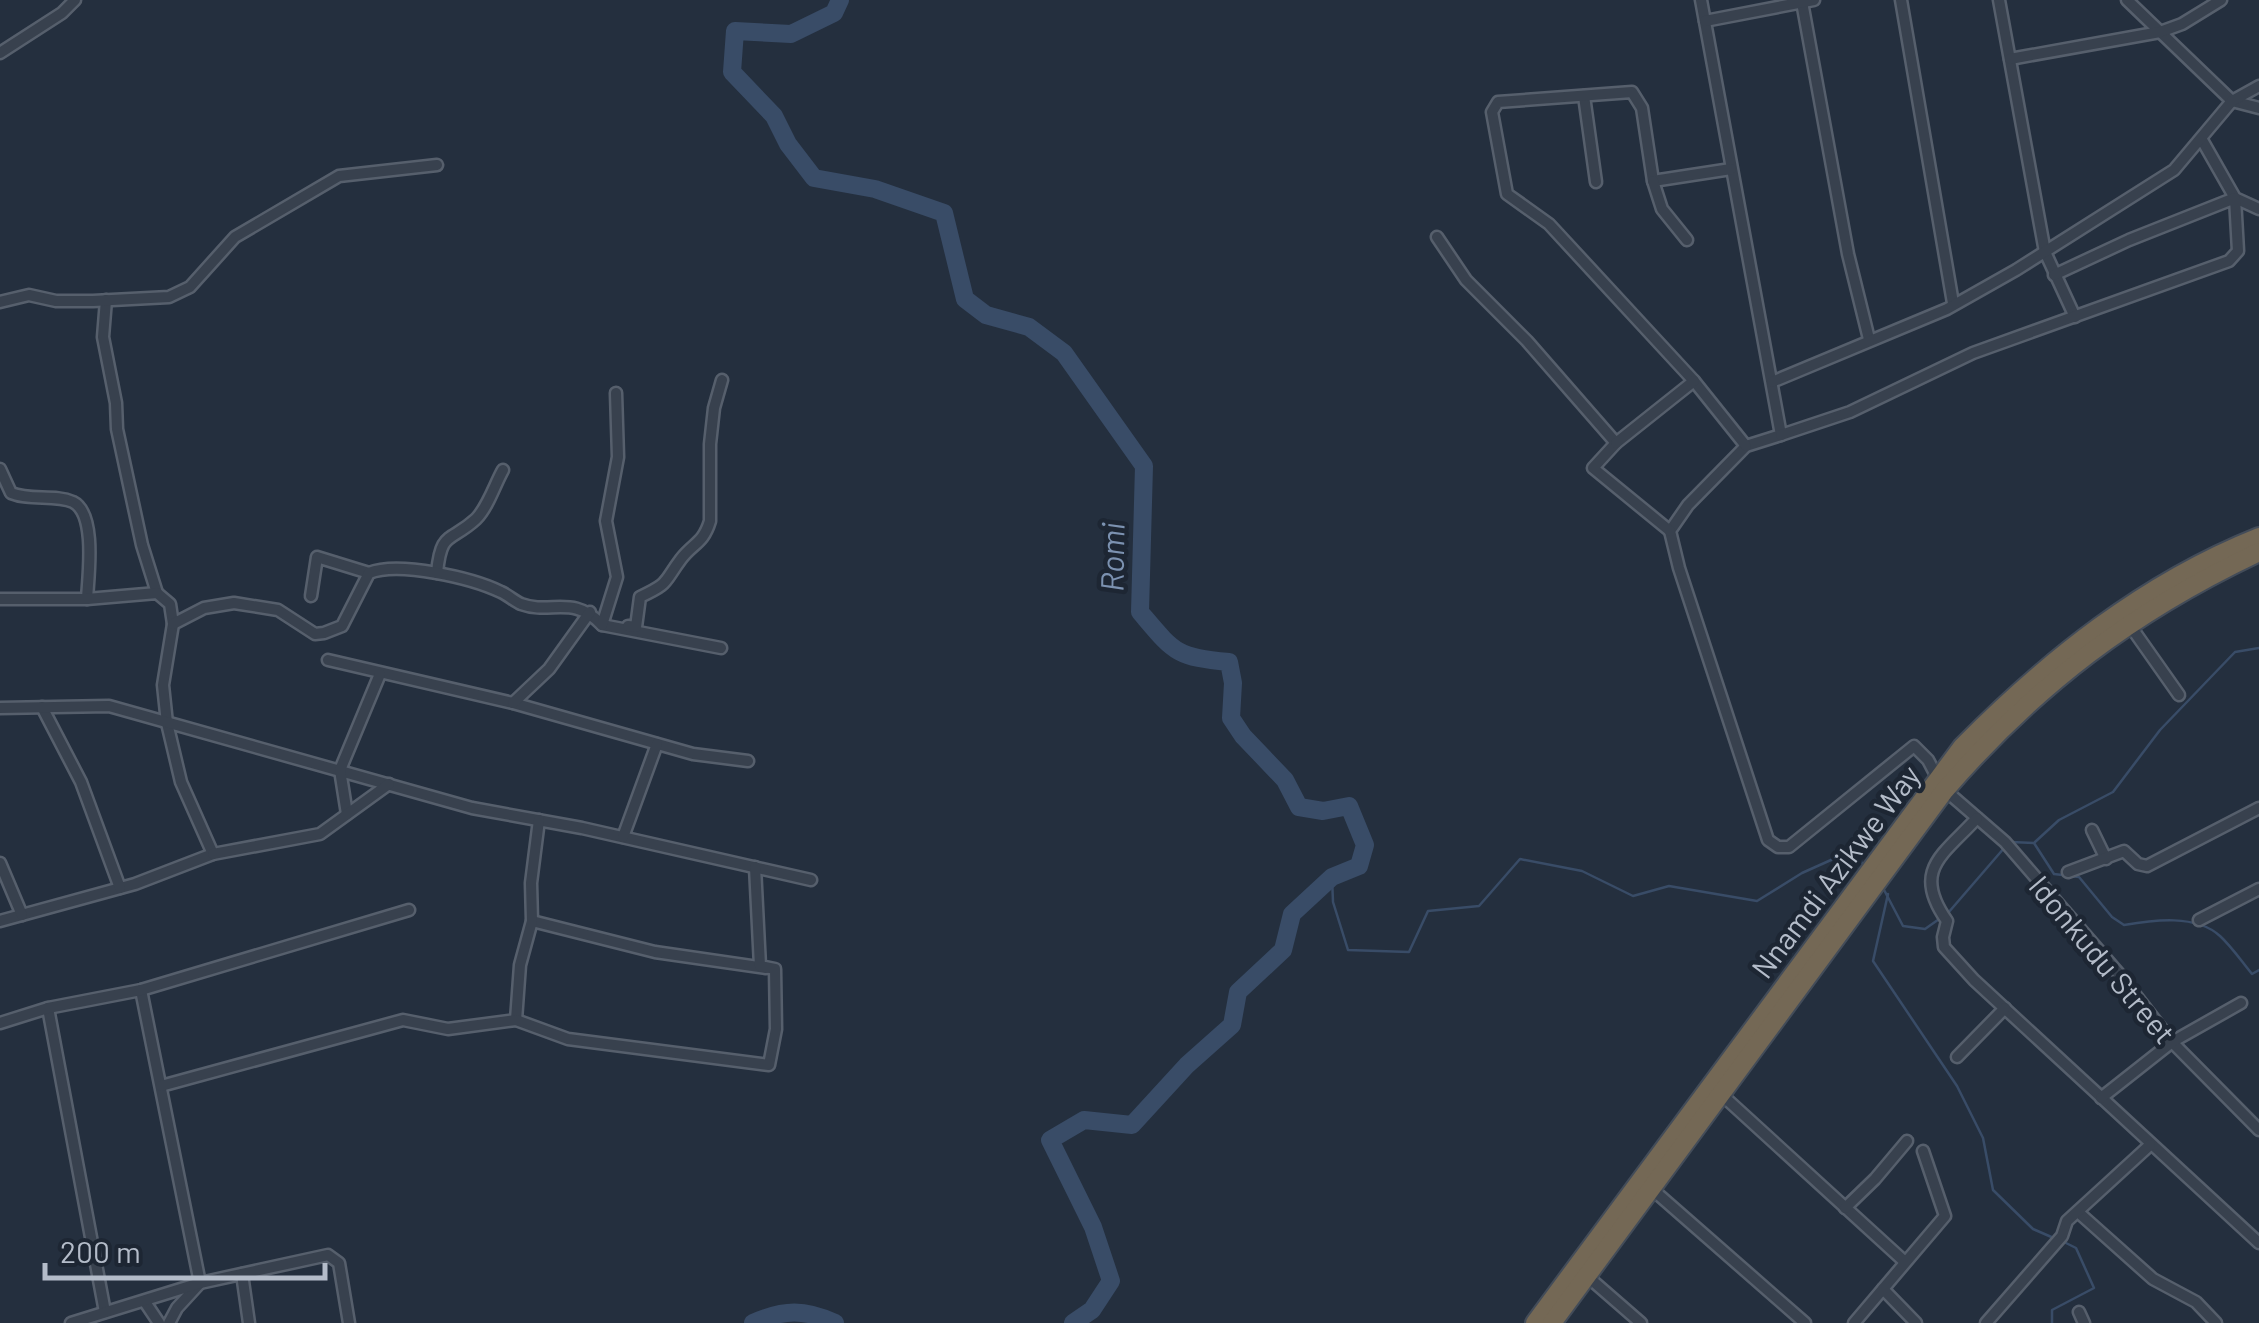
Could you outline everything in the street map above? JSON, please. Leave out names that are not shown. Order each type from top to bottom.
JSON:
[{"type":"highway","name":"Nnamdi Azikwe Way","points":[[1552,1323],[1942,785],[1962,747],[2015,694],[2065,652],[2156,587],[2259,537]]},
{"type":"highway","name":"Nnamdi Azikwe Way","points":[[1536,1323],[1942,785],[2019,710],[2128,623],[2259,552]]},
{"type":"street","points":[[0,53],[62,13],[75,0]]},
{"type":"street","points":[[1701,0],[1782,435]]},
{"type":"street","points":[[1902,0],[1954,303]]},
{"type":"street","points":[[1999,0],[2045,252],[2075,316]]},
{"type":"street","points":[[2127,0],[2232,101],[2259,108]]},
{"type":"street","points":[[2010,59],[2160,32],[2222,0]]},
{"type":"street","points":[[1705,22],[1808,1],[1848,254],[1869,339]]},
{"type":"street","points":[[1772,382],[1947,309],[2045,252],[2174,170],[2232,101],[2259,86]]},
{"type":"street","points":[[1688,240],[1662,209],[1638,99],[1632,92],[1498,102],[1494,106],[1507,194],[1549,224],[1694,381],[1746,446]]},
{"type":"street","points":[[1584,96],[1596,182]]},
{"type":"street","points":[[1694,381],[1616,443],[1593,468],[1670,531],[1688,505],[1746,446],[1850,412],[1973,354],[2235,257],[2235,198],[2202,140]]},
{"type":"street","points":[[0,302],[29,295],[56,300],[169,296],[190,287],[235,237],[339,176],[437,165]]},
{"type":"street","points":[[1653,180],[1732,169]]},
{"type":"street","points":[[2054,276],[2129,240],[2235,198],[2259,209]]},
{"type":"street","points":[[1437,236],[1466,280],[1616,443]]},
{"type":"street","points":[[106,300],[103,336],[117,429],[142,545],[157,593],[189,616]]},
{"type":"street","points":[[602,624],[636,627],[640,598],[668,582],[682,556],[706,536],[710,521],[714,408],[722,380]]},
{"type":"street","points":[[602,624],[616,577],[606,520],[618,456],[616,392]]},
{"type":"street","points":[[0,469],[11,494],[78,506],[90,535],[87,600]]},
{"type":"street","points":[[438,574],[439,550],[448,538],[478,517],[503,470]]},
{"type":"street","name":"Idonkudu Street","points":[[1670,531],[1678,568],[1768,840],[1778,847],[1789,847],[1914,746],[1928,760],[1942,785],[2007,846],[2120,975],[2172,1042],[2259,1130]]},
{"type":"street","points":[[311,596],[317,558],[370,573]]},
{"type":"street","points":[[173,624],[204,608],[234,603],[278,610],[315,634],[324,634],[342,626],[370,573],[379,569],[438,574],[503,592],[526,606],[559,605],[590,612],[602,624],[721,648]]},
{"type":"street","points":[[0,599],[87,600],[157,593]]},
{"type":"street","points":[[170,604],[173,624],[163,685],[167,723],[181,782],[212,854]]},
{"type":"street","points":[[513,703],[548,668],[590,612]]},
{"type":"street","points":[[2128,623],[2179,695]]},
{"type":"street","points":[[328,660],[513,703],[693,754],[748,761]]},
{"type":"street","points":[[347,814],[340,770],[380,674]]},
{"type":"street","points":[[0,708],[108,706],[472,808],[812,880]]},
{"type":"street","points":[[42,708],[81,782],[120,888]]},
{"type":"street","points":[[622,837],[657,744]]},
{"type":"street","points":[[0,921],[120,888],[212,854],[309,838],[388,784]]},
{"type":"street","points":[[2068,872],[2124,851],[2146,866],[2259,808]]},
{"type":"street","points":[[1976,818],[1932,867],[1929,880],[1944,916],[1944,947],[2150,1145],[2259,1243]]},
{"type":"street","points":[[516,1020],[520,965],[532,921],[531,882],[539,820]]},
{"type":"street","points":[[2092,830],[2106,859]]},
{"type":"street","points":[[0,863],[22,915]]},
{"type":"street","points":[[755,867],[760,966],[775,969]]},
{"type":"street","points":[[2200,920],[2259,889]]},
{"type":"street","points":[[0,1023],[48,1008],[141,990],[410,910]]},
{"type":"street","points":[[532,921],[655,952],[775,969]]},
{"type":"street","points":[[160,1086],[403,1020],[448,1029],[516,1020],[568,1039],[770,1066],[776,1029],[775,969]]},
{"type":"street","points":[[141,990],[200,1282]]},
{"type":"street","points":[[2101,1098],[2172,1042],[2241,1004]]},
{"type":"street","points":[[48,1008],[105,1312]]},
{"type":"street","points":[[1957,1057],[2005,1008]]},
{"type":"street","points":[[1720,1094],[1905,1262]]},
{"type":"street","points":[[1844,1208],[1907,1141]]},
{"type":"street","points":[[1986,1323],[2062,1236],[2066,1221],[2150,1145]]},
{"type":"street","points":[[1854,1323],[1945,1216],[1923,1151]]},
{"type":"street","points":[[1652,1189],[1806,1323]]},
{"type":"street","points":[[2078,1212],[2153,1279],[2196,1302],[2216,1323]]},
{"type":"street","points":[[71,1323],[200,1282],[328,1255],[339,1263],[349,1323]]},
{"type":"street","points":[[242,1274],[249,1323]]},
{"type":"street","points":[[1587,1276],[1641,1323]]},
{"type":"street","points":[[169,1323],[176,1308],[200,1282]]},
{"type":"street","points":[[1882,1289],[1916,1323]]},
{"type":"street","points":[[144,1302],[159,1323]]},
{"type":"waterway","name":"Romi","points":[[840,0],[834,13],[791,34],[735,31],[732,72],[774,116],[788,144],[814,178],[875,189],[944,213],[965,299],[986,315],[1029,327],[1064,353],[1144,466],[1140,612],[1177,650],[1197,658],[1229,662],[1233,683],[1231,718],[1243,736],[1285,780],[1299,807],[1323,811],[1349,806],[1365,845],[1359,866],[1332,877],[1292,914],[1283,950],[1238,992],[1232,1025],[1187,1065],[1132,1125],[1084,1120],[1050,1140],[1093,1227],[1111,1281],[1092,1310],[1073,1323]]},
{"type":"waterway","points":[[2035,842],[2059,820],[2113,792],[2160,730],[2235,652],[2259,648]]},
{"type":"waterway","points":[[2011,842],[2034,843],[2054,874],[2079,877],[2112,917],[2124,925],[2161,920],[2199,924],[2220,936],[2252,974],[2259,970]]},
{"type":"waterway","points":[[1948,913],[2005,847]]},
{"type":"waterway","points":[[1332,877],[1333,902],[1348,950],[1409,952],[1428,911],[1479,906],[1520,859],[1582,871],[1633,896],[1669,886],[1757,901],[1802,873],[1851,851],[1864,865]]},
{"type":"waterway","points":[[1882,886],[1903,926],[1925,929],[1942,917]]},
{"type":"waterway","points":[[1888,894],[1873,961],[1957,1086],[1983,1138],[1993,1190],[2033,1229],[2056,1239]]},
{"type":"waterway","points":[[2052,1323],[2052,1310],[2094,1288],[2076,1248],[2064,1242]]},
{"type":"waterway","name":"Romi","points":[[753,1323],[794,1312],[835,1323]]}]
